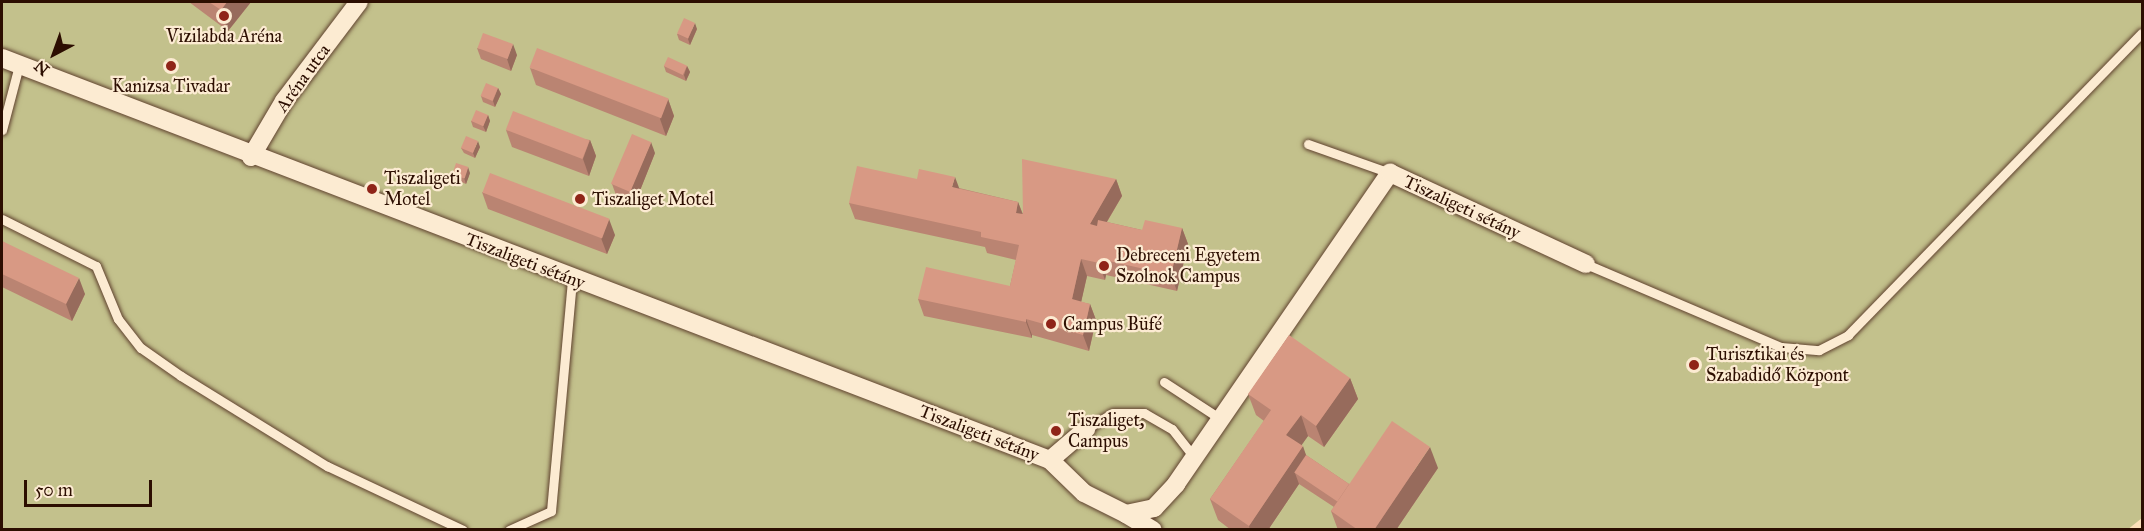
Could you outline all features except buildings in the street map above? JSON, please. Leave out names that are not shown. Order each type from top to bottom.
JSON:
[{"type":"street","name":"Aréna utca","points":[[251,157],[284,101],[359,2]]},
{"type":"street","name":"Tiszaligeti sétány","points":[[2,58],[251,157],[1050,460],[1084,493],[1153,530]]},
{"type":"street","name":"Tiszaligeti sétány","points":[[1126,514],[1154,508],[1193,456],[1390,173],[1586,264]]},
{"type":"street","name":"Tiszaligeti sétány","points":[[1050,460],[1086,429]]},
{"type":"lane","points":[[1586,264],[1781,347],[1819,350],[1848,335],[2142,33]]},
{"type":"lane","points":[[2,130],[19,65]]},
{"type":"lane","points":[[1308,144],[1390,173]]},
{"type":"lane","points":[[2,219],[96,266],[118,319],[141,348],[181,376],[327,466],[463,530]]},
{"type":"lane","points":[[509,530],[551,511],[572,279]]},
{"type":"lane","points":[[1164,382],[1219,418]]},
{"type":"lane","name":"Tiszaligeti sétány","points":[[1086,429],[1113,413],[1144,413],[1172,429],[1193,456]]},
{"type":"shaded area","points":[[2,2],[2142,2],[2142,518],[2127,530],[2,529]]},
{"type":"place","name":"Vizilabda Aréna","points":[[224,16]]},
{"type":"place","name":"Kanizsa Tivadar","points":[[171,66]]},
{"type":"place","name":"Tiszaligeti Motel","points":[[372,189]]},
{"type":"place","name":"Tiszaliget Motel","points":[[580,199]]},
{"type":"place","name":"Debreceni Egyetem Szolnok Campus","points":[[1104,266]]},
{"type":"place","name":"Campus Büfé","points":[[1051,324]]},
{"type":"place","name":"Turisztikai és Szabadidő Központ","points":[[1694,365]]},
{"type":"place","name":"Tiszaliget, Campus","points":[[1056,431]]}]
